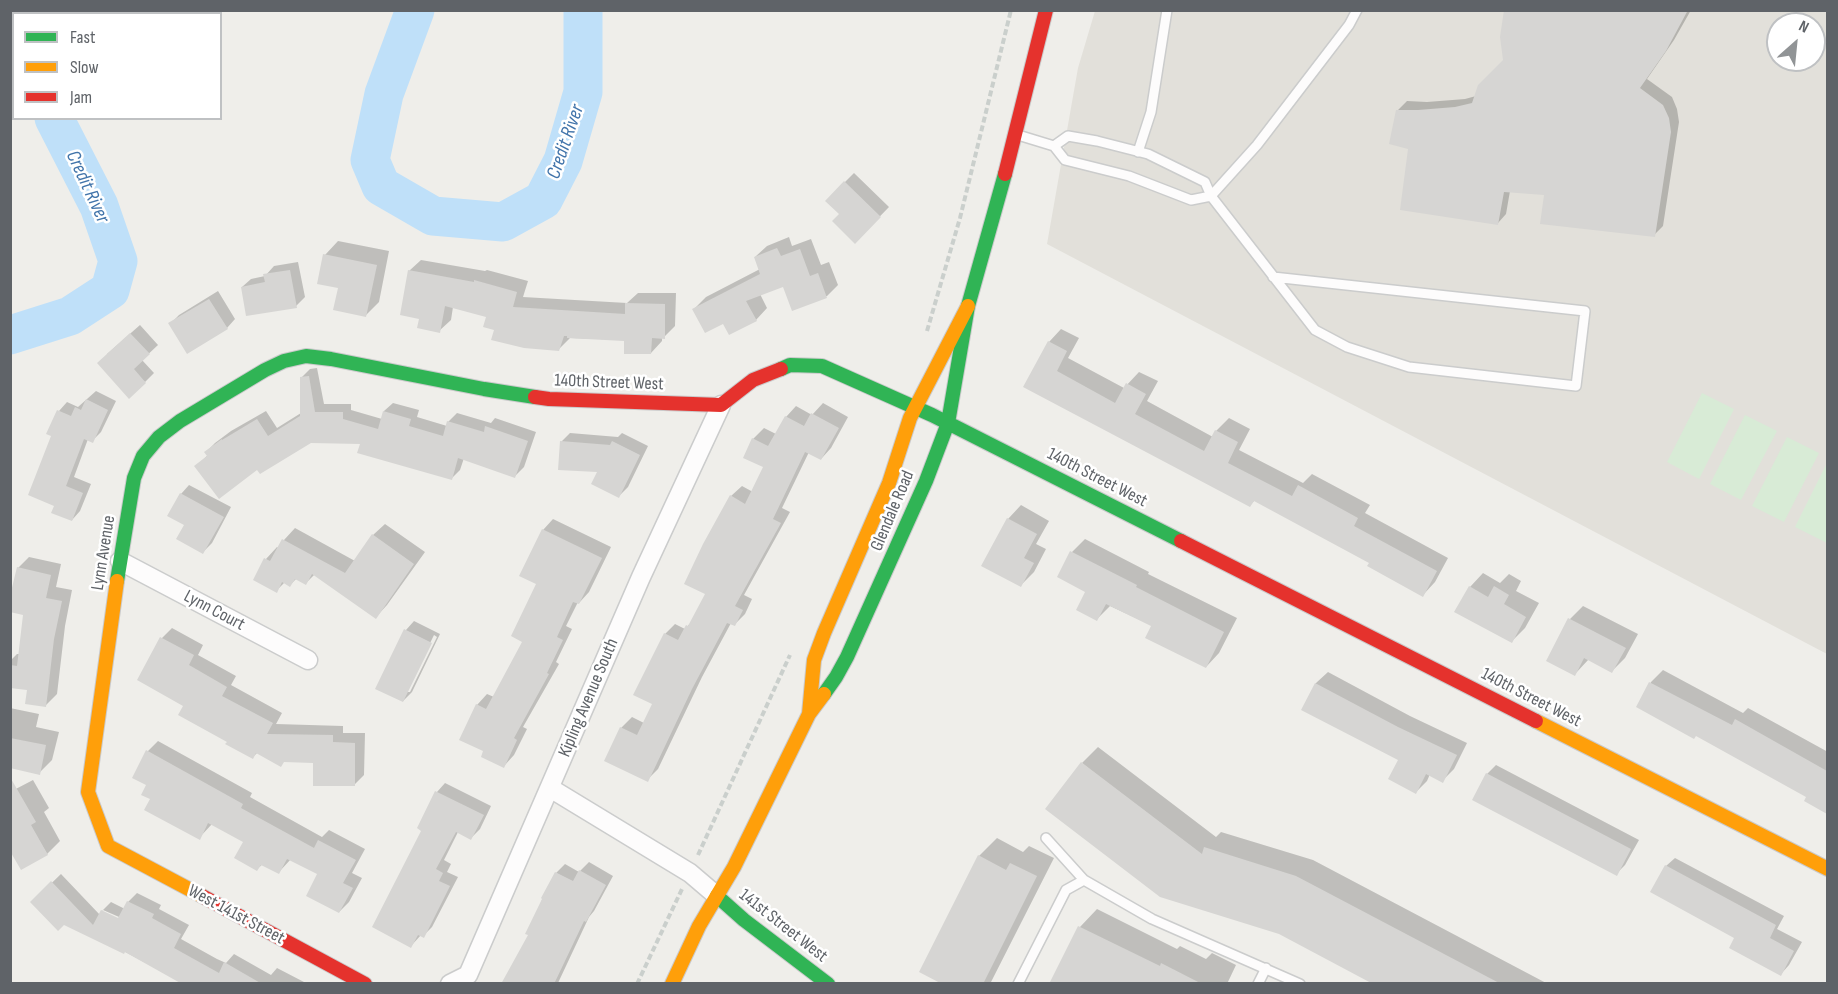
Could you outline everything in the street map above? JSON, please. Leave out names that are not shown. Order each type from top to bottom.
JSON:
[{"type":"street","name":"Glendale Road","points":[[672,984],[699,926],[734,867],[782,773],[809,714],[836,677],[847,657],[929,474],[948,423],[968,306],[1015,135],[1046,10]]},
{"type":"street","name":"Glendale Road","points":[[809,714],[814,660],[817,651],[888,483],[910,418],[968,306]]},
{"type":"street","name":"140th Street West","points":[[306,356],[331,358],[484,389],[549,399],[721,405],[753,380],[790,365],[822,366],[948,423],[1827,869]]},
{"type":"street","name":"Lynn Avenue","points":[[108,846],[87,792],[134,478],[143,456],[159,437],[180,421],[265,370],[284,361],[306,356]]},
{"type":"street","name":"Kipling Avenue South","points":[[450,984],[468,975],[641,577],[721,405]]},
{"type":"street","name":"Lynn Court","points":[[120,561],[308,660]]},
{"type":"street","points":[[550,788],[690,873],[717,896]]},
{"type":"street","name":"West 141st Street","points":[[108,846],[364,984]]},
{"type":"street","name":"141st Street West","points":[[717,896],[744,920],[828,984]]},
{"type":"lane","points":[[1138,152],[1151,112],[1167,10]]},
{"type":"lane","points":[[1015,135],[1054,146],[1065,160],[1129,176],[1191,200],[1211,196],[1257,145],[1350,25],[1357,10]]},
{"type":"lane","points":[[1054,146],[1068,136],[1097,141],[1148,154],[1205,182],[1211,196],[1273,277],[1315,330],[1347,347],[1409,367],[1576,386],[1585,310],[1273,277]]},
{"type":"lane","points":[[1046,838],[1084,880],[1152,919],[1300,984]]},
{"type":"lane","points":[[1018,984],[1066,890],[1084,880]]},
{"type":"lane","points":[[1258,984],[1266,968]]},
{"type":"path","points":[[926,332],[960,218],[1011,10]]},
{"type":"path","points":[[637,984],[706,842],[792,649]]},
{"type":"shaded area","points":[[1095,11],[1827,11],[1827,654],[1047,244],[1078,68]]},
{"type":"green space","points":[[1702,393],[1734,409],[1699,479],[1667,462]]},
{"type":"green space","points":[[1745,415],[1777,431],[1741,500],[1710,484]]},
{"type":"green space","points":[[1787,437],[1819,453],[1784,522],[1752,506]]},
{"type":"green space","points":[[1827,463],[1828,542],[1827,543],[1795,527]]},
{"type":"building","points":[[1504,10],[1688,10],[1666,51],[1640,88],[1663,105],[1669,118],[1671,132],[1655,237],[1540,224],[1544,195],[1504,192],[1498,225],[1400,210],[1408,149],[1389,144],[1396,110],[1455,107],[1472,103],[1478,85],[1503,60],[1500,37]]},
{"type":"building","points":[[844,181],[881,217],[855,244],[832,221],[839,214],[825,201]]},
{"type":"building","points":[[777,248],[781,256],[800,249],[810,276],[818,273],[827,298],[792,311],[783,287],[746,301],[757,321],[729,335],[723,324],[705,333],[692,309],[760,274],[754,257]]},
{"type":"building","points":[[323,254],[377,265],[366,317],[333,310],[338,288],[317,284]]},
{"type":"building","points":[[290,270],[297,308],[246,316],[241,287],[265,282],[263,274]]},
{"type":"building","points":[[408,270],[474,282],[474,280],[517,292],[513,307],[625,314],[625,303],[665,304],[665,339],[652,338],[651,354],[624,354],[624,341],[567,338],[567,336],[564,336],[559,351],[524,348],[491,340],[494,330],[483,327],[486,317],[445,306],[440,333],[417,328],[419,319],[400,315]]},
{"type":"building","points":[[209,299],[228,329],[187,354],[168,323]]},
{"type":"building","points":[[130,333],[150,354],[134,369],[146,383],[129,399],[97,363]]},
{"type":"building","points":[[1048,341],[1067,351],[1057,371],[1115,403],[1126,383],[1146,394],[1135,414],[1204,451],[1215,430],[1238,442],[1228,463],[1292,496],[1298,485],[1358,518],[1354,526],[1437,571],[1423,597],[1367,566],[1369,563],[1254,501],[1250,507],[1023,387]]},
{"type":"building","points":[[309,376],[315,412],[343,412],[343,419],[378,429],[383,411],[411,419],[409,426],[443,436],[447,421],[484,432],[485,426],[528,441],[515,478],[458,458],[452,480],[357,453],[360,444],[311,443],[260,474],[257,470],[219,499],[194,466],[207,456],[204,452],[257,419],[268,436],[300,416],[300,377]]},
{"type":"building","points":[[86,399],[108,410],[93,443],[84,439],[66,486],[83,493],[72,521],[51,513],[54,506],[28,495],[51,436],[46,434],[57,410],[71,416],[75,407],[81,410]]},
{"type":"building","points":[[811,413],[839,428],[821,460],[805,452],[773,519],[781,523],[735,606],[743,610],[735,626],[727,623],[692,689],[648,782],[604,761],[620,727],[637,735],[652,704],[633,695],[664,633],[678,640],[705,594],[684,584],[730,495],[745,504],[763,467],[743,458],[752,438],[768,446],[785,416],[804,426]]},
{"type":"building","points":[[560,441],[610,445],[612,441],[640,455],[619,498],[591,484],[597,472],[558,470]]},
{"type":"building","points":[[180,493],[224,517],[203,554],[176,539],[184,525],[167,516]]},
{"type":"building","points":[[1007,518],[1037,534],[1024,558],[1034,563],[1021,587],[981,566]]},
{"type":"building","points":[[542,529],[602,558],[579,604],[573,602],[557,637],[563,640],[547,673],[549,674],[514,738],[517,740],[504,768],[481,757],[483,751],[459,740],[476,704],[486,709],[522,642],[511,636],[536,584],[519,576]]},
{"type":"building","points":[[372,534],[414,564],[376,619],[312,574],[306,585],[295,579],[290,587],[282,582],[277,593],[253,580],[264,558],[270,561],[282,539],[345,573]]},
{"type":"building","points":[[1070,551],[1224,632],[1206,668],[1145,638],[1151,626],[1106,604],[1097,621],[1076,610],[1085,592],[1057,577]]},
{"type":"building","points":[[17,567],[51,575],[46,598],[62,601],[54,639],[46,707],[25,704],[27,690],[10,688],[10,665],[17,666],[23,615],[10,612],[10,596]]},
{"type":"building","points":[[1469,586],[1488,597],[1494,586],[1509,595],[1504,604],[1526,617],[1512,643],[1454,612]]},
{"type":"building","points":[[1568,618],[1626,648],[1612,673],[1584,658],[1575,676],[1546,661]]},
{"type":"building","points":[[404,629],[432,643],[403,702],[375,689]]},
{"type":"building","points":[[160,637],[194,655],[189,665],[227,687],[222,696],[273,723],[267,734],[333,735],[333,742],[355,743],[355,786],[313,786],[313,763],[284,762],[281,767],[256,753],[253,759],[178,715],[183,706],[137,680]]},
{"type":"building","points":[[1649,682],[1732,725],[1735,719],[1827,771],[1827,814],[1804,801],[1806,797],[1696,736],[1694,739],[1636,707]]},
{"type":"building","points":[[1315,683],[1457,755],[1443,783],[1426,774],[1416,794],[1388,779],[1398,760],[1301,710]]},
{"type":"building","points":[[10,738],[46,745],[40,775],[10,768]]},
{"type":"building","points":[[146,750],[243,804],[241,808],[314,848],[318,840],[356,860],[343,883],[353,888],[339,913],[306,896],[317,874],[287,859],[279,874],[261,865],[257,871],[234,858],[243,842],[208,823],[200,840],[144,810],[150,799],[141,795],[146,785],[132,778]]},
{"type":"building","points":[[1081,762],[1202,854],[1204,847],[1296,876],[1501,984],[1373,984],[1279,934],[1160,897],[1045,809]]},
{"type":"building","points":[[1486,773],[1631,849],[1617,876],[1472,800]]},
{"type":"building","points":[[10,777],[36,822],[31,825],[48,855],[21,870],[10,851]]},
{"type":"building","points":[[435,791],[484,815],[471,840],[456,832],[436,869],[443,873],[439,881],[450,886],[424,938],[418,935],[411,948],[372,927],[421,831],[417,828]]},
{"type":"building","points":[[978,855],[1006,870],[1010,863],[1037,876],[983,984],[942,984],[919,972]]},
{"type":"building","points":[[1665,865],[1776,925],[1770,938],[1794,951],[1781,976],[1729,948],[1734,938],[1650,892]]},
{"type":"building","points":[[579,870],[606,885],[586,922],[584,921],[554,984],[501,984],[528,935],[525,934],[555,872],[573,881]]},
{"type":"building","points":[[51,881],[93,925],[101,910],[118,918],[127,901],[154,914],[152,918],[181,934],[174,948],[219,973],[224,962],[262,984],[182,984],[125,952],[124,954],[64,925],[58,931],[30,902]]},
{"type":"building","points":[[1078,926],[1160,966],[1161,963],[1202,984],[1049,984]]},
{"type":"waterway","name":"Credit River","points":[[415,10],[384,94],[370,160],[381,186],[433,216],[503,222],[543,200],[563,161],[583,92],[583,10]]},
{"type":"waterway","name":"Credit River","points":[[10,335],[70,316],[110,290],[118,261],[99,206],[55,120]]},
{"type":"traffic: fast","points":[[824,694],[847,657],[926,481],[948,423],[968,306],[1005,174]]},
{"type":"traffic: fast","points":[[117,581],[134,478],[143,456],[159,437],[180,421],[284,361],[306,356],[331,359],[535,397]]},
{"type":"traffic: fast","points":[[781,369],[790,365],[822,366],[932,415],[1181,541]]},
{"type":"traffic: fast","points":[[717,896],[744,920],[828,984]]},
{"type":"traffic: slow","points":[[824,694],[809,714],[814,660],[824,633],[889,483],[910,418],[968,306]]},
{"type":"traffic: slow","points":[[117,581],[88,792],[108,846],[202,896]]},
{"type":"traffic: slow","points":[[672,984],[699,926],[734,867],[809,714]]},
{"type":"traffic: slow","points":[[1536,721],[1828,869]]},
{"type":"traffic: jam","points":[[1005,174],[1046,10]]},
{"type":"traffic: jam","points":[[535,397],[721,405],[753,380],[781,369]]},
{"type":"traffic: jam","points":[[1181,541],[1536,721]]},
{"type":"traffic: jam","points":[[202,896],[365,984]]}]
